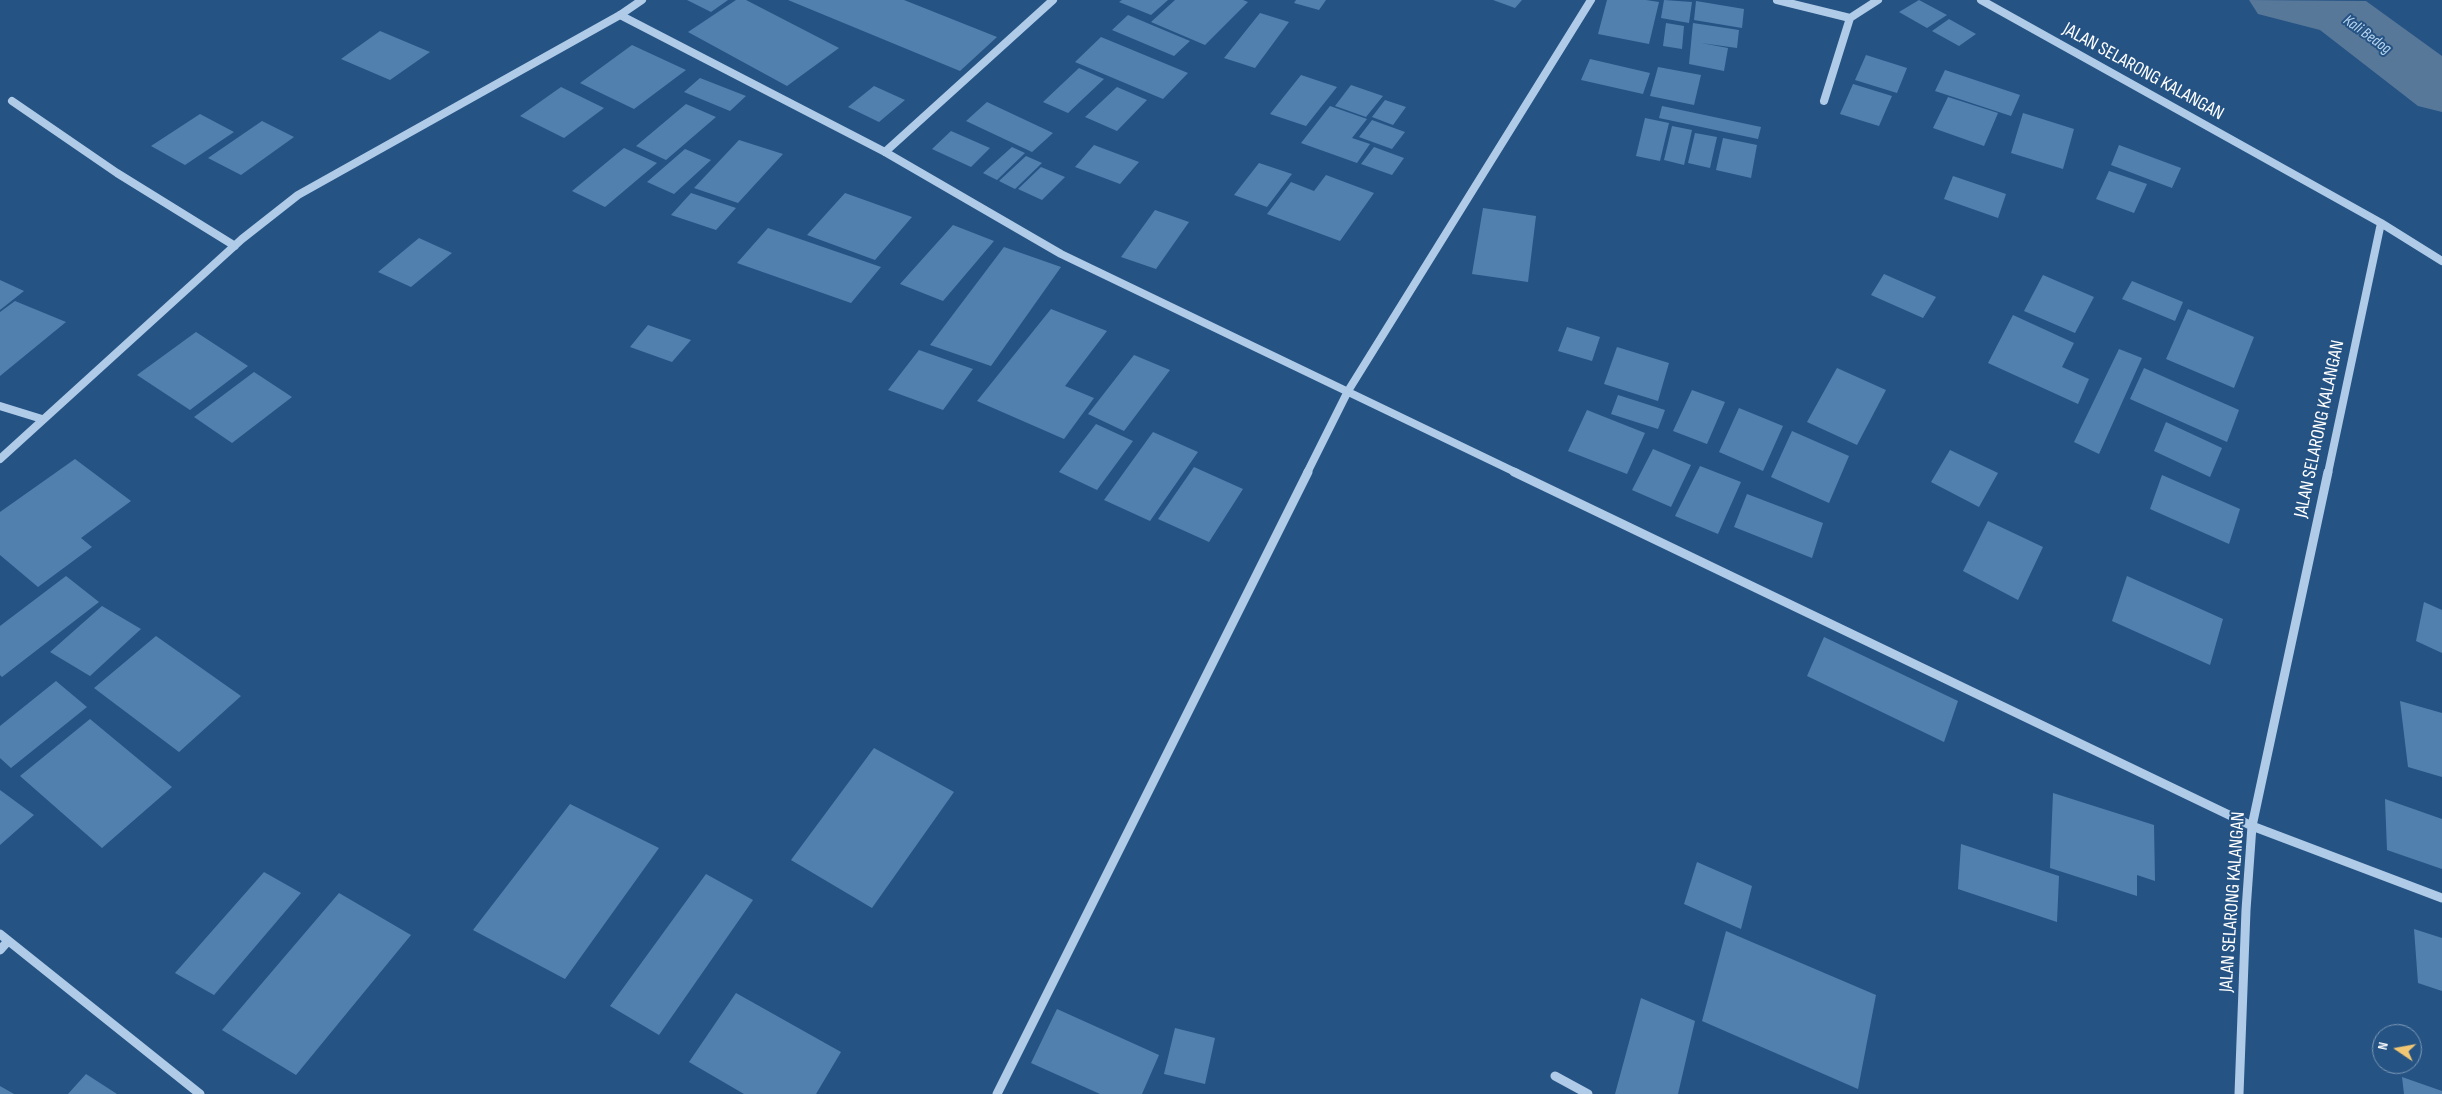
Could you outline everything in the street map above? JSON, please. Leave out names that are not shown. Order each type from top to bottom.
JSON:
[{"type":"street","points":[[0,459],[235,246],[298,195],[620,15],[642,0]]},
{"type":"street","points":[[885,152],[1053,0]]},
{"type":"street","points":[[997,1094],[1348,391],[1591,0]]},
{"type":"street","points":[[1777,0],[1850,18]]},
{"type":"street","points":[[1824,101],[1850,18],[1878,0]]},
{"type":"street","name":"JALAN SELARONG KALANGAN","points":[[1981,0],[2381,223],[2252,826],[2246,910],[2239,1094]]},
{"type":"street","points":[[620,15],[885,152],[1061,254],[2252,826],[2442,898]]},
{"type":"street","points":[[12,101],[117,174],[235,246]]},
{"type":"street","points":[[2381,223],[2442,261]]},
{"type":"street","points":[[0,406],[42,419]]},
{"type":"street","points":[[3,942],[200,1094]]},
{"type":"street","points":[[1556,1076],[1588,1094]]},
{"type":"building","points":[[687,0],[728,0],[711,12]]},
{"type":"building","points":[[736,0],[746,0],[839,48],[787,86],[688,32]]},
{"type":"building","points":[[788,0],[904,0],[997,37],[960,71]]},
{"type":"building","points":[[1122,0],[1168,0],[1151,15],[1119,2]]},
{"type":"building","points":[[1175,0],[1243,0],[1248,2],[1205,45],[1151,22]]},
{"type":"building","points":[[1296,0],[1326,0],[1319,10],[1294,3]]},
{"type":"building","points":[[1493,0],[1522,0],[1515,8]]},
{"type":"building","points":[[1607,0],[1659,2],[1649,44],[1598,34]]},
{"type":"building","points":[[1664,0],[1692,2],[1689,23],[1661,18]]},
{"type":"building","points":[[1919,0],[1947,15],[1927,28],[1899,12]]},
{"type":"building","points":[[1696,1],[1744,9],[1742,28],[1694,20]]},
{"type":"building","points":[[1260,13],[1289,22],[1255,68],[1224,58]]},
{"type":"building","points":[[1128,15],[1190,41],[1174,56],[1112,30]]},
{"type":"building","points":[[1949,19],[1976,34],[1959,46],[1932,31]]},
{"type":"building","points":[[1666,23],[1684,26],[1682,49],[1663,46]]},
{"type":"building","points":[[1693,23],[1739,30],[1737,48],[1701,43],[1728,48],[1724,71],[1689,64]]},
{"type":"building","points":[[380,31],[430,52],[390,80],[341,59]]},
{"type":"building","points":[[1101,37],[1188,73],[1163,99],[1075,62]]},
{"type":"building","points":[[632,45],[686,70],[634,109],[580,83]]},
{"type":"building","points":[[1866,55],[1907,68],[1897,93],[1855,80]]},
{"type":"building","points":[[1590,59],[1650,73],[1643,94],[1581,80]]},
{"type":"building","points":[[1658,67],[1701,75],[1694,105],[1650,96]]},
{"type":"building","points":[[1079,68],[1104,79],[1068,113],[1043,102]]},
{"type":"building","points":[[1945,70],[2020,95],[2011,116],[1935,91]]},
{"type":"building","points":[[1301,75],[1337,87],[1306,126],[1270,114]]},
{"type":"building","points":[[700,78],[746,96],[730,111],[684,92]]},
{"type":"building","points":[[1853,84],[1892,96],[1879,126],[1840,114]]},
{"type":"building","points":[[1351,85],[1383,96],[1366,117],[1335,106]]},
{"type":"building","points":[[874,86],[905,100],[879,122],[848,107]]},
{"type":"building","points":[[561,87],[604,108],[564,138],[520,116]]},
{"type":"building","points":[[1117,87],[1147,100],[1117,131],[1085,117]]},
{"type":"building","points":[[1948,97],[1998,113],[1984,146],[1933,128]]},
{"type":"building","points":[[1385,100],[1406,107],[1393,125],[1372,117]]},
{"type":"building","points":[[987,102],[1053,133],[1032,152],[966,121]]},
{"type":"building","points":[[686,104],[716,117],[666,160],[636,146]]},
{"type":"building","points":[[1330,106],[1367,119],[1352,138],[1370,144],[1357,163],[1301,143]]},
{"type":"building","points":[[1662,106],[1761,127],[1758,139],[1659,118]]},
{"type":"building","points":[[2023,113],[2074,129],[2063,169],[2011,153]]},
{"type":"building","points":[[200,114],[234,132],[185,165],[151,146]]},
{"type":"building","points":[[1645,118],[1669,123],[1660,161],[1636,156]]},
{"type":"building","points":[[1372,120],[1405,132],[1392,149],[1359,137]]},
{"type":"building","points":[[262,121],[294,137],[241,175],[208,158]]},
{"type":"building","points":[[1672,126],[1692,130],[1684,165],[1664,160]]},
{"type":"building","points":[[951,131],[990,148],[971,167],[932,149]]},
{"type":"building","points":[[1695,133],[1717,137],[1710,168],[1688,163]]},
{"type":"building","points":[[1723,138],[1757,145],[1751,178],[1716,170]]},
{"type":"building","points":[[739,140],[783,154],[738,203],[694,188]]},
{"type":"building","points":[[1094,145],[1139,162],[1120,184],[1075,167]]},
{"type":"building","points":[[2119,145],[2181,168],[2172,188],[2111,165]]},
{"type":"building","points":[[1012,147],[1025,153],[997,180],[983,173]]},
{"type":"building","points":[[1374,147],[1404,158],[1392,175],[1361,164]]},
{"type":"building","points":[[624,148],[657,163],[605,207],[572,191]]},
{"type":"building","points":[[685,149],[711,160],[674,194],[647,182]]},
{"type":"building","points":[[1026,156],[1042,163],[1015,189],[999,181]]},
{"type":"building","points":[[1259,163],[1292,174],[1267,207],[1234,195]]},
{"type":"building","points":[[1041,167],[1065,177],[1042,200],[1018,189]]},
{"type":"building","points":[[2109,171],[2147,184],[2134,213],[2096,199]]},
{"type":"building","points":[[1326,175],[1374,193],[1340,241],[1267,214],[1291,182],[1314,191]]},
{"type":"building","points":[[1953,176],[2006,194],[1998,218],[1944,199]]},
{"type":"building","points":[[691,193],[736,208],[716,230],[671,215]]},
{"type":"building","points":[[845,193],[912,217],[875,260],[807,235]]},
{"type":"building","points":[[1483,208],[1536,216],[1528,282],[1472,274]]},
{"type":"building","points":[[1155,210],[1189,222],[1156,269],[1121,257]]},
{"type":"building","points":[[953,225],[994,241],[943,301],[900,284]]},
{"type":"building","points":[[768,228],[881,267],[851,303],[737,263]]},
{"type":"building","points":[[419,238],[452,253],[411,287],[378,272]]},
{"type":"building","points":[[1004,247],[1061,267],[991,366],[930,345]]},
{"type":"building","points":[[1884,274],[1936,297],[1923,318],[1871,295]]},
{"type":"building","points":[[2043,275],[2094,297],[2075,333],[2024,311]]},
{"type":"building","points":[[0,280],[24,291],[0,310]]},
{"type":"building","points":[[2132,281],[2183,302],[2175,321],[2122,299]]},
{"type":"building","points":[[15,301],[66,322],[0,376],[0,312]]},
{"type":"building","points":[[1051,309],[1107,331],[1065,386],[1094,398],[1064,439],[977,401]]},
{"type":"building","points":[[2188,309],[2254,337],[2234,388],[2166,359]]},
{"type":"building","points":[[2013,315],[2074,343],[2062,367],[2089,379],[2078,404],[1988,363]]},
{"type":"building","points":[[648,325],[691,340],[672,362],[630,347]]},
{"type":"building","points":[[1567,327],[1600,337],[1592,361],[1558,351]]},
{"type":"building","points":[[196,332],[248,366],[190,410],[137,375]]},
{"type":"building","points":[[1617,347],[1669,363],[1658,401],[1604,384]]},
{"type":"building","points":[[2119,349],[2142,358],[2099,454],[2074,442]]},
{"type":"building","points":[[919,350],[973,369],[943,410],[888,390]]},
{"type":"building","points":[[1134,355],[1170,370],[1124,431],[1088,414]]},
{"type":"building","points":[[1837,368],[1886,390],[1857,445],[1807,422]]},
{"type":"building","points":[[2144,368],[2239,410],[2227,442],[2130,399]]},
{"type":"building","points":[[254,372],[292,397],[232,443],[194,417]]},
{"type":"building","points":[[1692,390],[1725,402],[1707,444],[1673,431]]},
{"type":"building","points":[[1618,395],[1665,410],[1658,429],[1611,414]]},
{"type":"building","points":[[1739,408],[1783,426],[1763,471],[1719,452]]},
{"type":"building","points":[[1587,410],[1645,433],[1627,474],[1568,451]]},
{"type":"building","points":[[2166,422],[2222,448],[2210,477],[2154,451]]},
{"type":"building","points":[[1096,424],[1133,441],[1097,490],[1059,472]]},
{"type":"building","points":[[1792,431],[1849,456],[1829,503],[1771,477]]},
{"type":"building","points":[[1153,432],[1198,452],[1150,521],[1104,500]]},
{"type":"building","points":[[1653,449],[1691,465],[1671,507],[1632,490]]},
{"type":"building","points":[[1950,450],[1998,473],[1979,507],[1931,482]]},
{"type":"building","points":[[75,459],[131,501],[81,538],[92,547],[38,587],[0,555],[0,512]]},
{"type":"building","points":[[1700,466],[1741,482],[1718,534],[1675,516]]},
{"type":"building","points":[[1194,467],[1243,489],[1209,542],[1158,519]]},
{"type":"building","points":[[2162,475],[2240,509],[2229,544],[2150,509]]},
{"type":"building","points":[[1747,494],[1823,523],[1812,558],[1734,527]]},
{"type":"building","points":[[1988,521],[2043,547],[2018,600],[1963,571]]},
{"type":"building","points":[[66,576],[99,602],[2,677],[0,675],[0,626]]},
{"type":"building","points":[[2127,576],[2223,619],[2210,665],[2112,621]]},
{"type":"building","points":[[2424,602],[2442,610],[2442,653],[2416,641]]},
{"type":"building","points":[[102,606],[141,629],[90,676],[50,652]]},
{"type":"building","points":[[156,636],[241,696],[179,752],[94,688]]},
{"type":"building","points":[[1824,637],[1958,701],[1944,742],[1807,676]]},
{"type":"building","points":[[56,681],[87,707],[11,768],[0,758],[0,726]]},
{"type":"building","points":[[2400,701],[2442,713],[2442,777],[2408,767]]},
{"type":"building","points":[[90,719],[172,787],[102,848],[20,776]]},
{"type":"building","points":[[874,748],[954,792],[872,908],[791,860]]},
{"type":"building","points":[[0,790],[34,815],[0,845]]},
{"type":"building","points":[[2053,793],[2154,825],[2155,881],[2137,875],[2137,896],[2050,868]]},
{"type":"building","points":[[2385,799],[2442,819],[2442,869],[2387,850]]},
{"type":"building","points":[[570,804],[659,848],[565,979],[473,930]]},
{"type":"building","points":[[1961,844],[2059,876],[2057,922],[1958,889]]},
{"type":"building","points":[[1697,862],[1752,886],[1741,929],[1684,904]]},
{"type":"building","points":[[264,872],[301,893],[214,995],[175,973]]},
{"type":"building","points":[[706,874],[753,900],[659,1035],[610,1006]]},
{"type":"building","points":[[339,893],[411,935],[296,1075],[222,1030]]},
{"type":"building","points":[[2414,929],[2442,938],[2442,991],[2418,983]]},
{"type":"building","points":[[1726,931],[1876,995],[1858,1089],[1702,1021]]},
{"type":"building","points":[[736,993],[841,1052],[816,1094],[744,1094],[689,1062]]},
{"type":"building","points":[[1641,998],[1695,1021],[1678,1094],[1615,1094]]},
{"type":"building","points":[[1057,1009],[1159,1055],[1142,1094],[1100,1094],[1031,1063]]},
{"type":"building","points":[[1175,1028],[1215,1038],[1205,1084],[1164,1074]]},
{"type":"building","points":[[86,1074],[117,1094],[68,1094]]},
{"type":"building","points":[[2402,1077],[2442,1091],[2442,1094],[2404,1094]]},
{"type":"building","points":[[0,1086],[14,1094],[0,1094]]},
{"type":"waterway","name":"Kali Bedog","points":[[2281,0],[2343,15],[2442,90]]}]
